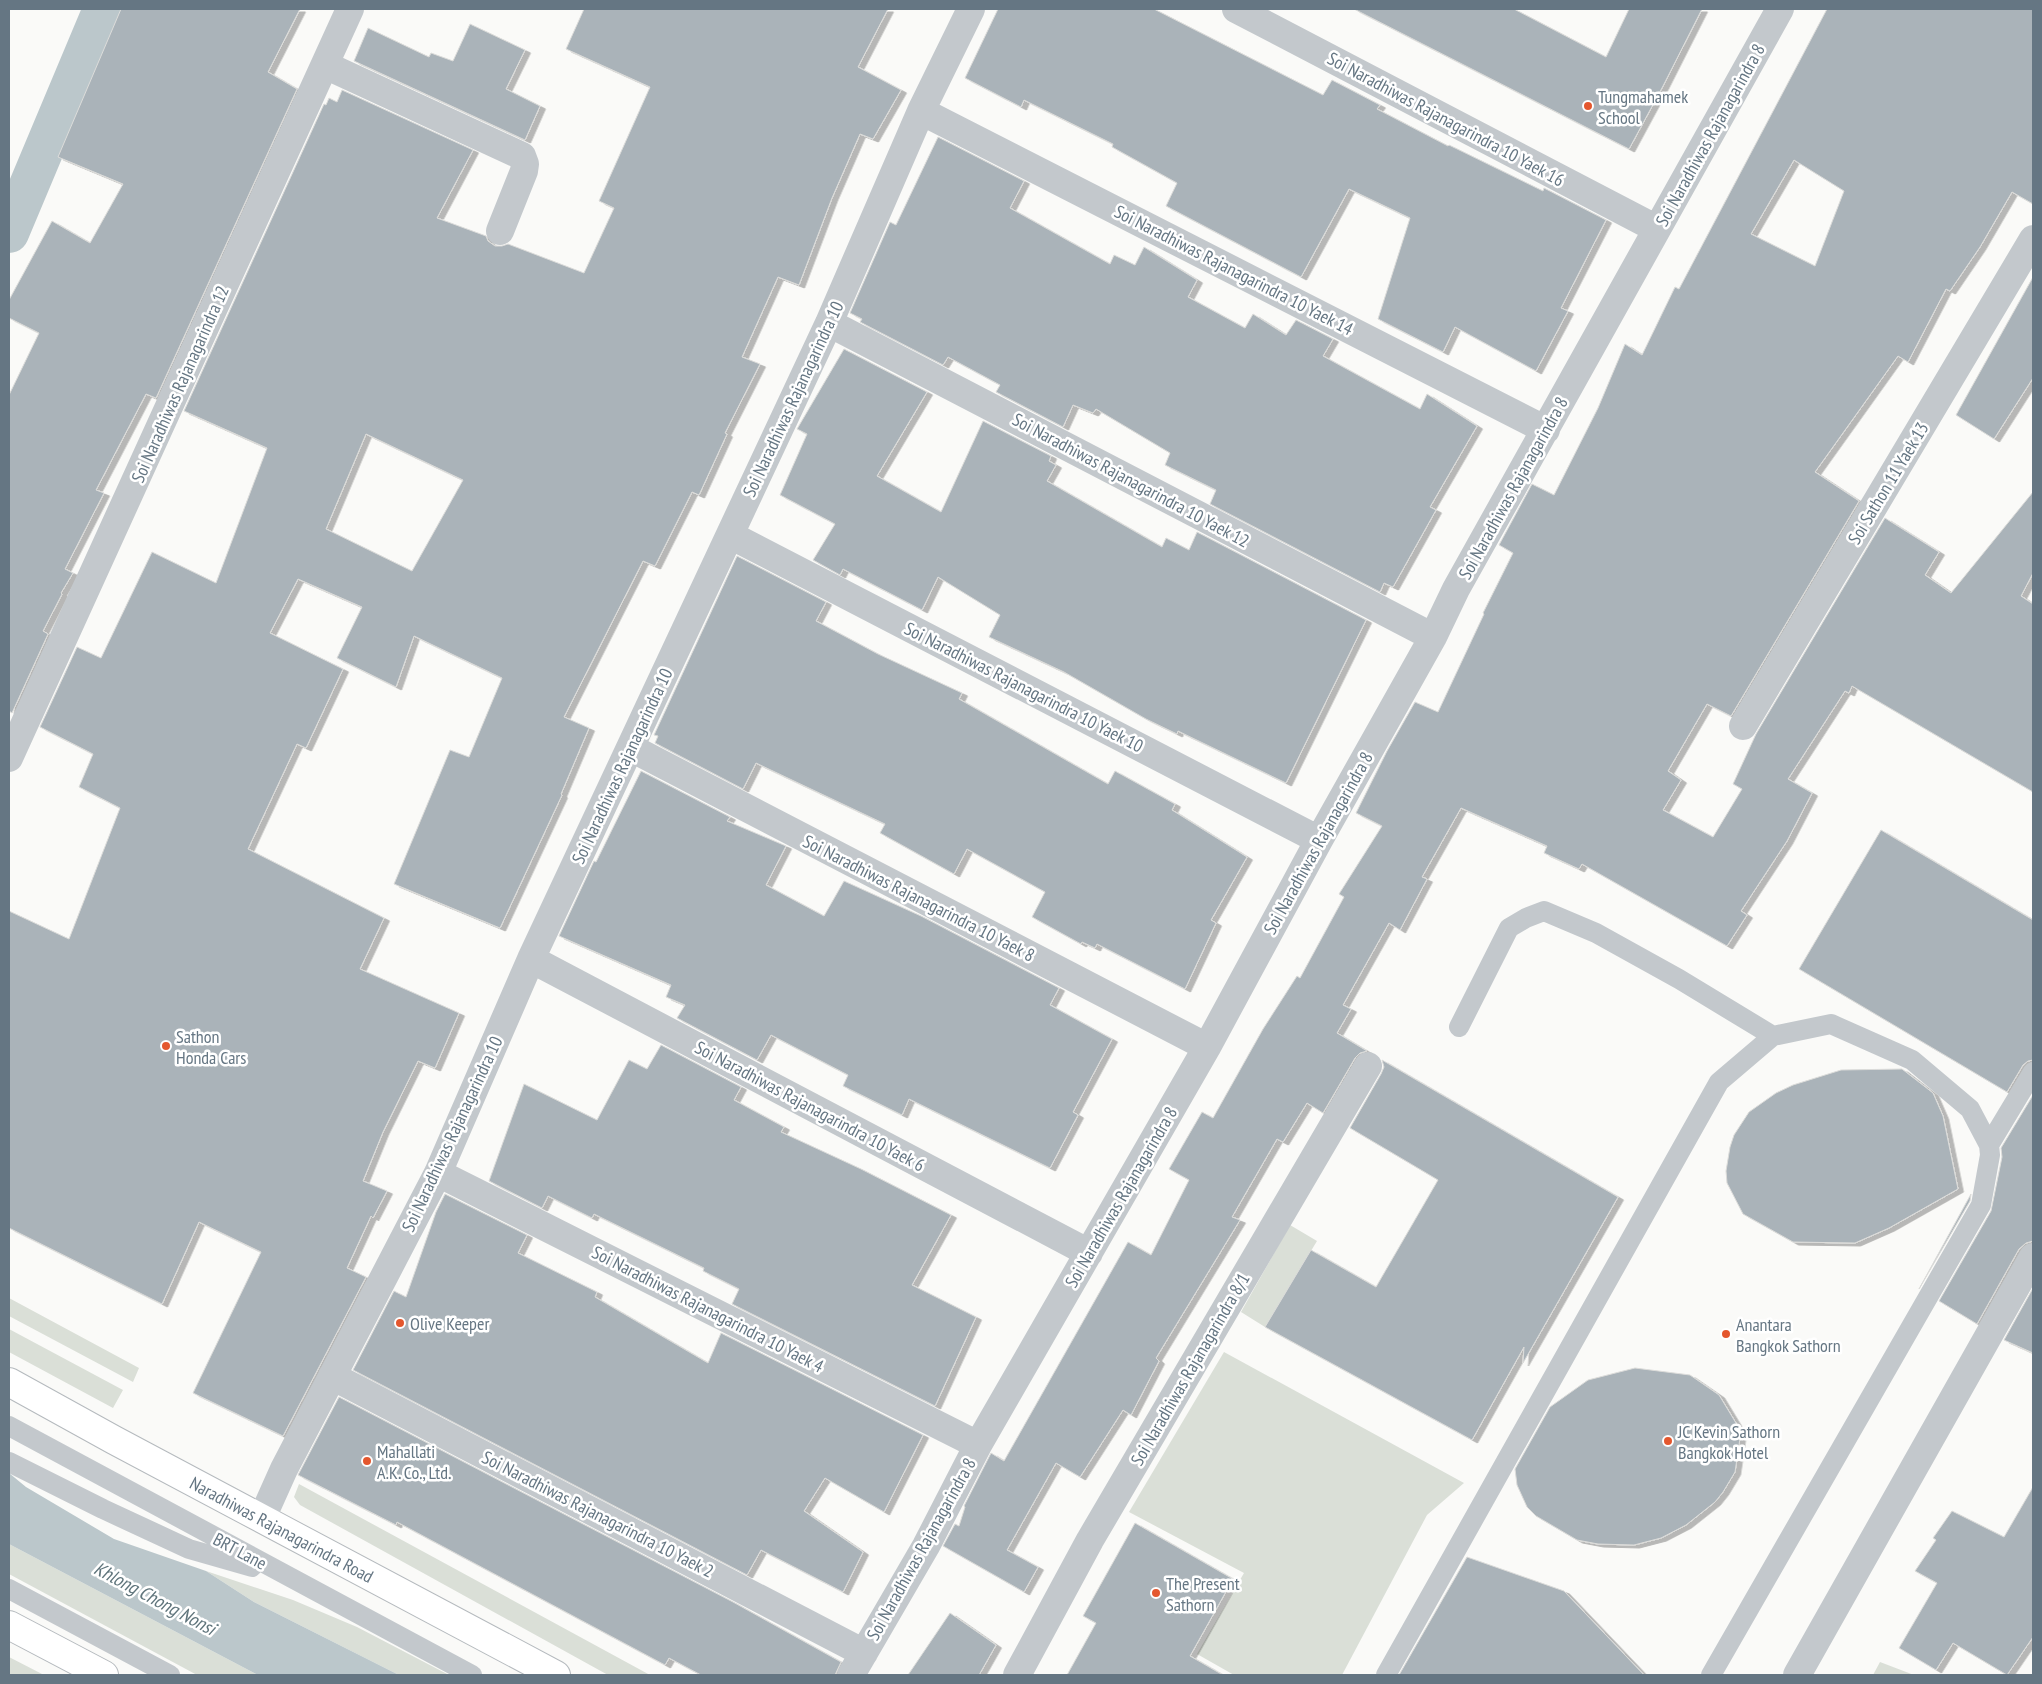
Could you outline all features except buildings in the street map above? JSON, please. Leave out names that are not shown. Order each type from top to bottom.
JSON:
[{"type":"main road","name":"Naradhiwas Rajanagarindra Road","points":[[9,1382],[114,1440],[556,1675]]},
{"type":"main road","points":[[9,1624],[104,1675]]},
{"type":"street","name":"Soi Naradhiwas Rajanagarindra 12","points":[[9,758],[350,9]]},
{"type":"street","name":"Soi Naradhiwas Rajanagarindra 10","points":[[262,1518],[284,1469],[438,1173],[531,959],[830,323],[921,111],[971,9]]},
{"type":"street","name":"Soi Naradhiwas Rajanagarindra 10 Yaek 16","points":[[1236,9],[1657,229]]},
{"type":"street","name":"Soi Naradhiwas Rajanagarindra 8","points":[[858,1664],[926,1546],[978,1445],[1207,1047],[1319,840],[1433,637],[1456,589],[1780,9]]},
{"type":"street","points":[[324,66],[522,156],[525,164],[524,172],[500,231]]},
{"type":"street","name":"Soi Naradhiwas Rajanagarindra 10 Yaek 14","points":[[921,111],[1546,430]]},
{"type":"street","name":"Soi Sathon 11 Yaek 13","points":[[1742,726],[2033,239]]},
{"type":"street","name":"Soi Naradhiwas Rajanagarindra 10 Yaek 12","points":[[830,323],[1433,637]]},
{"type":"street","name":"Soi Naradhiwas Rajanagarindra 10 Yaek 10","points":[[730,535],[1319,840]]},
{"type":"street","name":"Soi Naradhiwas Rajanagarindra 10 Yaek 8","points":[[631,748],[1207,1047]]},
{"type":"street","name":"Soi Naradhiwas Rajanagarindra 10 Yaek 6","points":[[531,959],[1089,1253]]},
{"type":"street","name":"Soi Naradhiwas Rajanagarindra 8/1","points":[[1017,1675],[1097,1528],[1368,1066]]},
{"type":"street","name":"Soi Naradhiwas Rajanagarindra 10 Yaek 4","points":[[438,1173],[978,1445]]},
{"type":"street","points":[[1797,1675],[2033,1257]]},
{"type":"street","name":"Soi Naradhiwas Rajanagarindra 10 Yaek 2","points":[[332,1376],[858,1664]]},
{"type":"lane","points":[[1459,1027],[1509,928],[1526,918],[1544,911],[1596,933],[1679,979],[1773,1036]]},
{"type":"lane","points":[[1386,1675],[1719,1082],[1773,1036],[1831,1024],[1912,1060],[1970,1109],[1990,1145],[1981,1205],[1711,1675]]},
{"type":"lane","points":[[1990,1145],[2033,1072]]},
{"type":"lane","name":"BRT Lane","points":[[9,1426],[472,1675]]},
{"type":"lane","points":[[9,1462],[189,1549],[290,1578]]},
{"type":"lane","points":[[9,1589],[170,1675]]},
{"type":"shaded area","points":[[1290,1225],[1317,1241],[1265,1327],[1241,1312]]},
{"type":"shaded area","points":[[9,1298],[139,1368],[133,1382],[9,1316]]},
{"type":"shaded area","points":[[9,1329],[123,1390],[113,1408],[9,1352]]},
{"type":"shaded area","points":[[1224,1352],[1464,1483],[1427,1515],[1342,1675],[1234,1675],[1197,1654],[1244,1573],[1129,1512]]},
{"type":"shaded area","points":[[299,1484],[650,1675],[608,1675],[300,1505],[294,1497]]},
{"type":"shaded area","points":[[9,1544],[258,1675],[197,1675],[9,1574]]},
{"type":"shaded area","points":[[206,1571],[293,1600],[357,1627],[449,1675],[399,1675],[254,1602]]},
{"type":"shaded area","points":[[9,1657],[44,1675],[9,1675]]},
{"type":"shaded area","points":[[1880,1662],[1914,1675],[1873,1675]]},
{"type":"water","name":"Khlong Chong Nonsi","points":[[9,1473],[26,1487],[114,1539],[206,1571],[254,1602],[399,1675],[258,1675],[9,1544]]},
{"type":"waterway","points":[[9,233],[103,9]]},
{"type":"place","name":"Tungmahamek School","points":[[1588,106]]},
{"type":"place","name":"Sathon Honda Cars","points":[[166,1046]]},
{"type":"place","name":"Olive Keeper","points":[[400,1323]]},
{"type":"place","name":"Anantara Bangkok Sathorn","points":[[1726,1334]]},
{"type":"place","name":"JC Kevin Sathorn Bangkok Hotel","points":[[1668,1441]]},
{"type":"place","name":"Mahallati A.K. Co., Ltd.","points":[[367,1461]]},
{"type":"place","name":"The Present Sathorn","points":[[1156,1593]]}]
